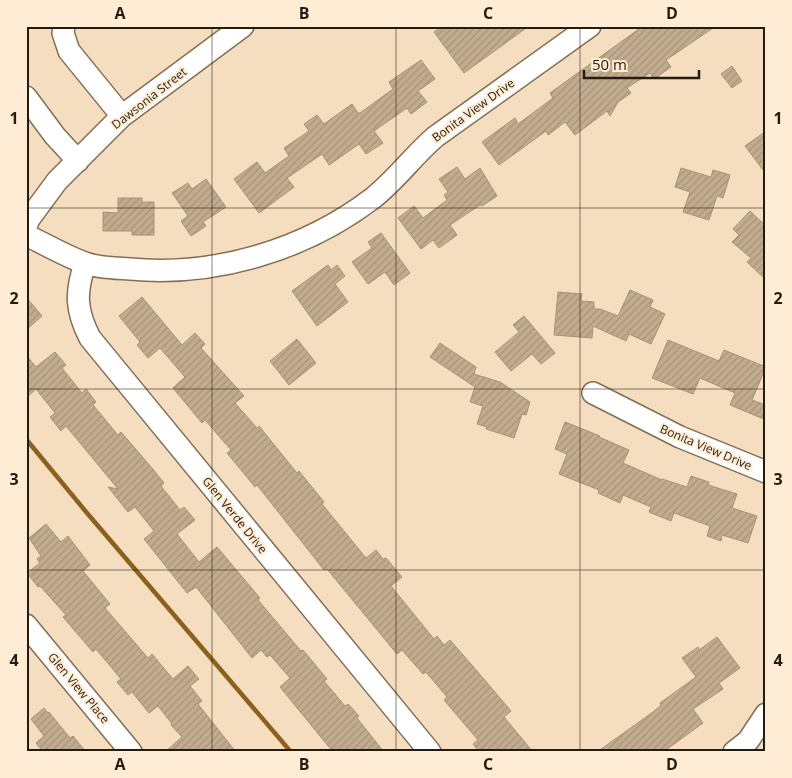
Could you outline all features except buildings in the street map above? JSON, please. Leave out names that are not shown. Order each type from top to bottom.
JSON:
[{"type":"street","points":[[64,26],[63,33],[69,51],[122,116]]},
{"type":"street","name":"Dawsonia Street","points":[[26,226],[29,219],[57,181],[122,116],[243,26]]},
{"type":"street","name":"Bonita View Drive","points":[[26,235],[85,264],[138,270],[192,269],[245,260],[296,242],[339,220],[372,198],[395,180],[435,137],[590,26]]},
{"type":"street","points":[[26,97],[55,136],[78,162]]},
{"type":"street","name":"Glen Verde Drive","points":[[85,264],[80,280],[78,302],[82,322],[90,338],[430,752]]},
{"type":"street","name":"Bonita View Drive","points":[[593,393],[680,437],[766,472]]},
{"type":"street","name":"Glen View Place","points":[[26,625],[131,752]]},
{"type":"street","points":[[734,752],[748,741],[766,714]]},
{"type":"waterway","points":[[26,439],[291,752]]}]
